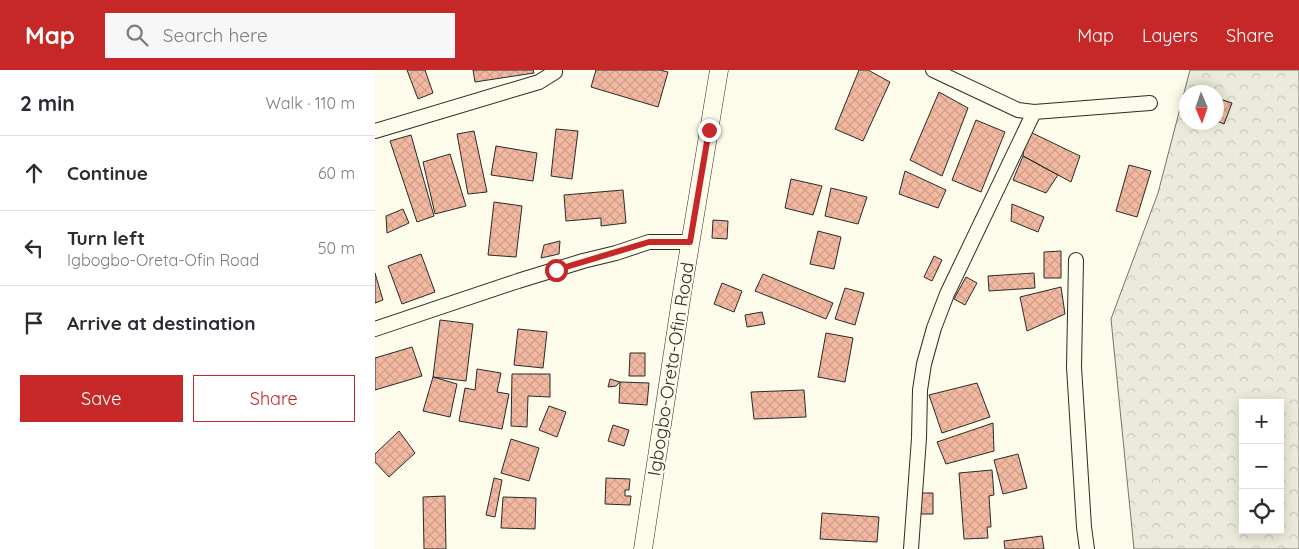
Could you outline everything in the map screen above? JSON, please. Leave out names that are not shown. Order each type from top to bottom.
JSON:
[{"type":"street","points":[[375,131],[539,82],[555,72],[555,70]]},
{"type":"street","name":"Igbogbo-Oreta-Ofin Road","points":[[643,549],[690,242],[719,70]]},
{"type":"street","points":[[933,70],[962,76],[1018,110],[1034,112],[1150,103]]},
{"type":"street","points":[[911,549],[919,438],[920,390],[924,364],[934,328],[947,294],[1034,112]]},
{"type":"street","points":[[375,329],[518,281],[649,242],[690,242]]},
{"type":"street","points":[[1076,260],[1074,367],[1087,549]]},
{"type":"green space","points":[[1190,70],[1299,70],[1299,549],[1134,549],[1111,319],[1158,193],[1179,112],[1179,130],[1224,130],[1224,85],[1186,85]]},
{"type":"building","points":[[407,70],[425,70],[433,93],[418,99]]},
{"type":"building","points":[[473,70],[533,70],[534,73],[475,82]]},
{"type":"building","points":[[596,70],[660,70],[668,72],[658,107],[591,87]]},
{"type":"building","points":[[859,70],[868,70],[890,82],[863,141],[835,129]]},
{"type":"building","points":[[939,92],[968,108],[942,176],[910,160]]},
{"type":"building","points":[[1224,100],[1232,103],[1224,124]]},
{"type":"building","points":[[976,120],[1005,132],[981,192],[952,180]]},
{"type":"building","points":[[556,129],[578,131],[572,179],[551,176]]},
{"type":"building","points":[[1026,130],[1080,156],[1071,182],[1023,156]]},
{"type":"building","points":[[474,131],[487,192],[468,194],[457,134]]},
{"type":"building","points":[[411,135],[434,216],[417,222],[390,141]]},
{"type":"building","points":[[496,146],[537,153],[533,181],[491,175]]},
{"type":"building","points":[[450,154],[466,206],[435,214],[423,162]]},
{"type":"building","points":[[1023,156],[1058,175],[1046,193],[1013,180]]},
{"type":"building","points":[[1129,165],[1151,171],[1137,217],[1116,211]]},
{"type":"building","points":[[905,171],[946,190],[938,208],[899,194]]},
{"type":"building","points":[[791,179],[822,186],[813,215],[785,208]]},
{"type":"building","points":[[831,188],[867,197],[858,224],[825,216]]},
{"type":"building","points":[[623,190],[626,223],[601,226],[601,218],[566,221],[564,195]]},
{"type":"building","points":[[494,202],[522,206],[516,257],[488,255]]},
{"type":"building","points":[[1012,204],[1044,217],[1038,232],[1011,221]]},
{"type":"building","points":[[403,209],[409,223],[387,233],[386,216]]},
{"type":"building","points":[[713,220],[728,221],[727,239],[712,238]]},
{"type":"building","points":[[818,231],[841,237],[834,269],[810,264]]},
{"type":"building","points":[[560,241],[559,254],[541,258],[544,245]]},
{"type":"building","points":[[1061,251],[1061,278],[1044,278],[1044,252]]},
{"type":"building","points":[[421,254],[435,292],[402,304],[388,266]]},
{"type":"building","points":[[934,256],[942,260],[932,281],[924,277]]},
{"type":"building","points":[[375,273],[383,300],[375,303]]},
{"type":"building","points":[[1034,273],[1035,288],[989,291],[988,276]]},
{"type":"building","points":[[763,274],[833,303],[826,319],[755,291]]},
{"type":"building","points":[[966,277],[977,283],[965,305],[954,299]]},
{"type":"building","points":[[722,283],[742,291],[734,312],[714,304]]},
{"type":"building","points":[[1061,287],[1065,314],[1027,331],[1020,297]]},
{"type":"building","points":[[845,288],[864,293],[855,325],[835,319]]},
{"type":"building","points":[[762,312],[765,324],[747,327],[745,315]]},
{"type":"building","points":[[440,320],[473,324],[466,381],[433,377]]},
{"type":"building","points":[[518,329],[547,332],[543,368],[514,365]]},
{"type":"building","points":[[826,333],[853,338],[845,382],[818,377]]},
{"type":"building","points":[[412,347],[422,376],[375,390],[375,358]]},
{"type":"building","points":[[630,353],[645,353],[645,376],[629,376]]},
{"type":"building","points":[[477,369],[501,373],[497,392],[509,394],[502,429],[459,421],[465,388],[475,390]]},
{"type":"building","points":[[512,374],[550,374],[550,397],[528,396],[527,427],[511,426]]},
{"type":"building","points":[[433,377],[457,384],[450,417],[423,411]]},
{"type":"building","points":[[610,379],[620,382],[616,386],[608,387]]},
{"type":"building","points":[[620,382],[649,383],[647,405],[619,403]]},
{"type":"building","points":[[977,383],[990,417],[942,433],[929,395]]},
{"type":"building","points":[[804,390],[806,417],[754,419],[751,392]]},
{"type":"building","points":[[549,406],[566,412],[557,437],[539,430]]},
{"type":"building","points":[[993,423],[994,451],[946,464],[937,442]]},
{"type":"building","points":[[613,425],[629,430],[624,446],[608,441]]},
{"type":"building","points":[[399,431],[415,453],[389,477],[375,462],[375,454]]},
{"type":"building","points":[[511,439],[539,448],[529,481],[501,473]]},
{"type":"building","points":[[1018,454],[1027,488],[1003,494],[994,460]]},
{"type":"building","points":[[992,470],[994,495],[989,496],[991,527],[987,527],[988,538],[964,539],[959,473]]},
{"type":"building","points":[[494,478],[502,480],[495,517],[486,515]]},
{"type":"building","points":[[606,478],[630,479],[629,490],[625,490],[625,496],[631,496],[630,505],[605,504]]},
{"type":"building","points":[[919,493],[933,493],[933,514],[919,514]]},
{"type":"building","points":[[445,496],[446,549],[424,549],[423,497]]},
{"type":"building","points":[[503,497],[536,498],[535,529],[501,528]]},
{"type":"building","points":[[822,513],[879,517],[877,542],[820,539]]},
{"type":"building","points":[[1042,536],[1044,549],[1005,549],[1004,541]]},
{"type":"route","points":[[556,270],[649,242],[690,242],[709,130]]}]
